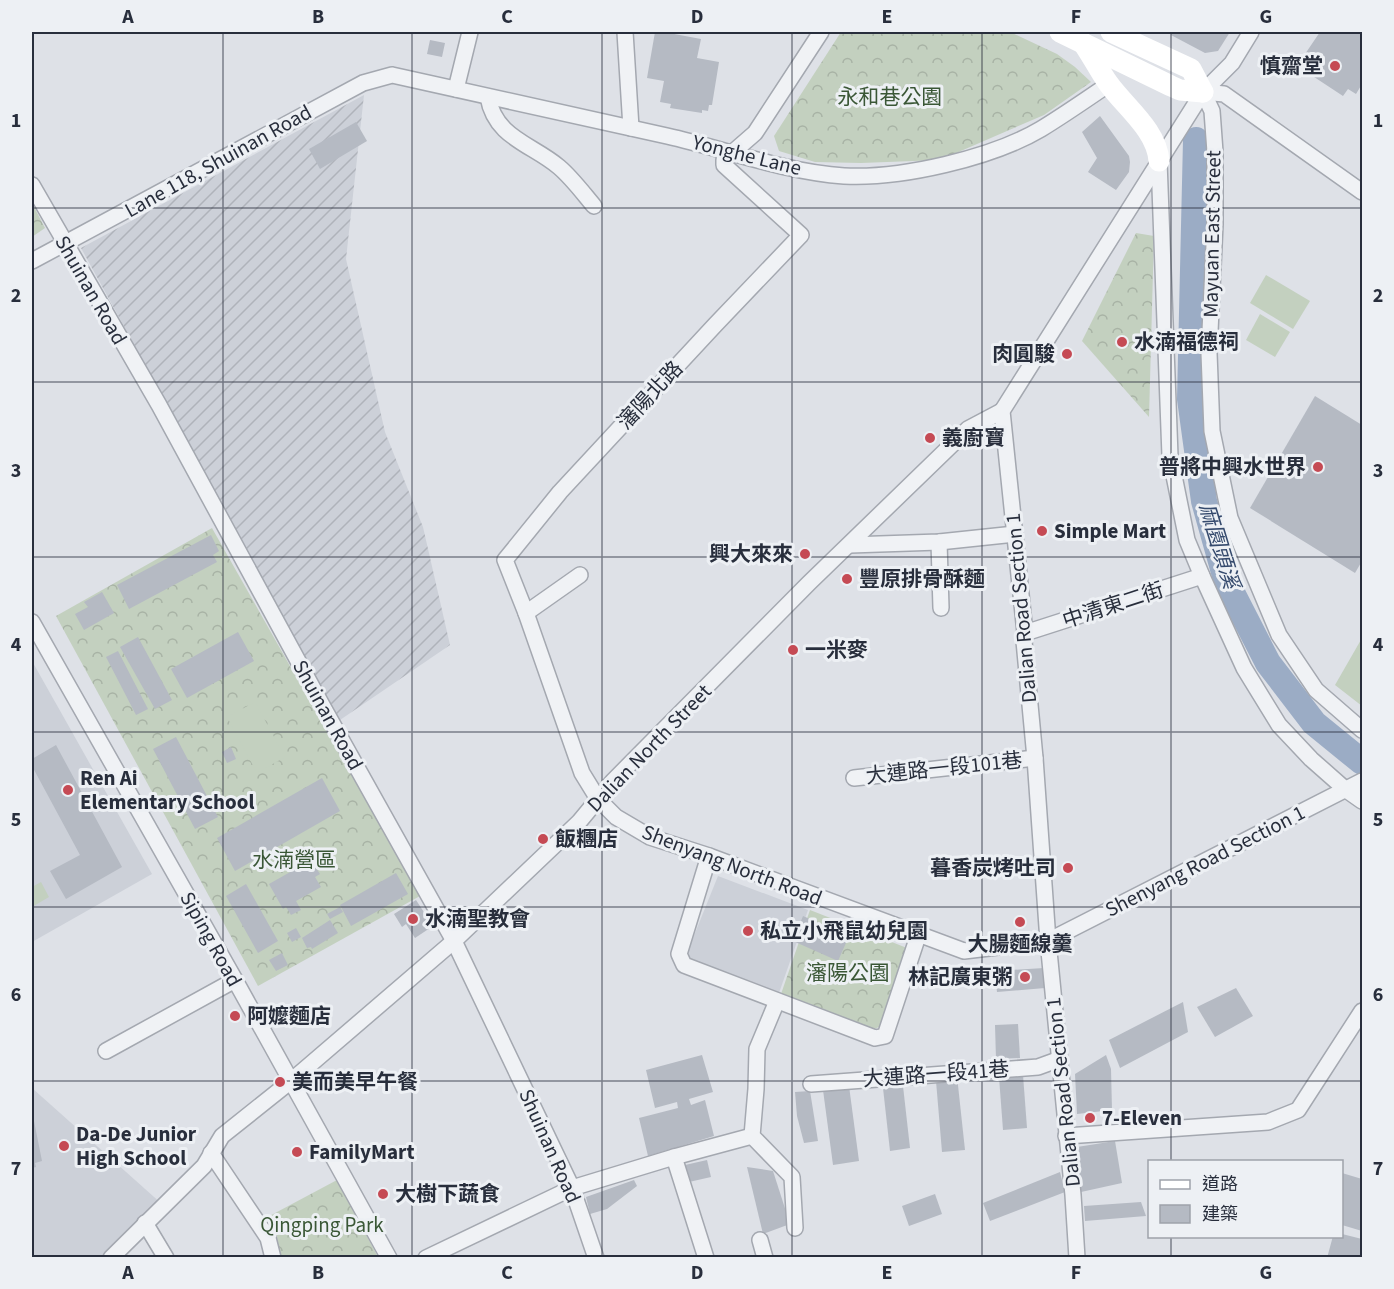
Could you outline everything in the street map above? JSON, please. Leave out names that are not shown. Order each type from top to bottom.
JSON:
[{"type":"street","points":[[456,89],[470,32]]},
{"type":"street","points":[[626,32],[631,128]]},
{"type":"street","points":[[732,153],[755,132],[821,32]]},
{"type":"street","points":[[1060,32],[1180,90],[1224,94],[1360,185]]},
{"type":"street","points":[[1112,32],[1191,69],[1203,92]]},
{"type":"street","points":[[1002,411],[1203,92],[1232,63],[1251,32]]},
{"type":"street","points":[[1083,43],[1109,84],[1143,125],[1158,154],[1170,456],[1187,540],[1244,668],[1279,725],[1311,759],[1355,784],[1362,801]]},
{"type":"street","name":"Yonghe Lane","points":[[372,80],[393,75],[712,146],[808,171],[845,176],[929,167],[993,151],[1039,130],[1109,84]]},
{"type":"street","name":"Lane 118, Shuinan Road","points":[[32,261],[363,82],[372,80]]},
{"type":"street","name":"Mayuan East Street","points":[[1203,92],[1212,111],[1215,152],[1215,224],[1209,353],[1212,431],[1230,518],[1280,635],[1316,690],[1362,730]]},
{"type":"street","points":[[488,97],[490,110],[509,136],[559,167],[594,206]]},
{"type":"street","name":"瀋陽北路","points":[[506,560],[560,492],[801,235],[724,165],[724,160],[732,153]]},
{"type":"street","name":"Shuinan Road","points":[[32,185],[159,405],[454,940],[572,1188],[596,1257]]},
{"type":"street","name":"Dalian Road Section 1","points":[[1002,411],[1025,633],[1048,941],[1077,1257]]},
{"type":"street","name":"Dalian North Street","points":[[111,1257],[208,1159],[222,1136],[291,1082],[454,940],[579,822],[613,781],[805,587],[968,429],[1002,411]]},
{"type":"street","points":[[850,545],[939,542],[1015,534]]},
{"type":"street","points":[[939,542],[941,608]]},
{"type":"street","name":"Shenyang North Road","points":[[506,560],[582,773],[598,799],[616,817],[650,837],[709,856],[964,951],[1048,941]]},
{"type":"street","points":[[526,613],[580,575]]},
{"type":"street","name":"中清東二街","points":[[1025,633],[1202,576]]},
{"type":"street","name":"Siping Road","points":[[32,622],[389,1257]]},
{"type":"street","name":"大連路一段101巷","points":[[854,778],[1035,758]]},
{"type":"street","name":"Shenyang Road Section 1","points":[[1048,941],[1355,784]]},
{"type":"street","points":[[709,856],[678,954],[684,965],[875,1038],[885,1036],[919,933]]},
{"type":"street","points":[[106,1051],[235,980]]},
{"type":"street","points":[[777,1001],[757,1049],[752,1136],[792,1177],[795,1228]]},
{"type":"street","points":[[1066,1136],[1268,1122],[1298,1110],[1362,1011]]},
{"type":"street","name":"大連路一段41巷","points":[[811,1084],[1038,1068],[1060,1059]]},
{"type":"street","points":[[426,1257],[572,1188],[752,1136]]},
{"type":"street","points":[[674,1157],[706,1257]]},
{"type":"street","points":[[208,1159],[268,1238],[273,1257]]},
{"type":"street","points":[[145,1223],[166,1257]]},
{"type":"street","points":[[760,1240],[765,1257]]},
{"type":"shaded area","points":[[364,95],[346,259],[385,432],[423,527],[450,645],[340,720],[81,248]]},
{"type":"shaded area","name":"Ren Ai Elementary School","points":[[32,661],[152,874],[32,942]]},
{"type":"shaded area","name":"私立小飛鼠幼兒園","points":[[718,876],[808,910],[779,993],[690,960],[687,953]]},
{"type":"shaded area","name":"Da-De Junior High School","points":[[32,1088],[163,1205],[106,1257],[32,1257]]},
{"type":"green space","name":"永和巷公園","points":[[841,32],[1010,32],[1057,54],[1091,82],[1044,115],[940,160],[815,162],[779,151],[774,136]]},
{"type":"green space","points":[[32,203],[45,228],[32,237]]},
{"type":"green space","points":[[1136,233],[1154,236],[1149,417],[1082,341]]},
{"type":"green space","points":[[1266,275],[1310,301],[1293,329],[1250,303]]},
{"type":"green space","points":[[1260,314],[1290,332],[1275,357],[1246,340]]},
{"type":"green space","name":"水湳營區","points":[[212,528],[420,896],[258,986],[56,616]]},
{"type":"green space","points":[[1362,638],[1362,706],[1335,685]]},
{"type":"green space","points":[[255,702],[285,757],[257,773],[227,717]]},
{"type":"green space","points":[[41,882],[49,897],[32,907],[32,887]]},
{"type":"green space","name":"瀋陽公園","points":[[810,910],[907,948],[910,954],[879,1027],[871,1030],[781,994]]},
{"type":"green space","name":"Qingping Park","points":[[337,1180],[378,1257],[278,1257],[262,1220]]},
{"type":"building","points":[[655,32],[669,32],[701,39],[697,58],[719,62],[712,105],[709,105],[708,111],[702,110],[702,113],[670,108],[671,104],[660,102],[664,81],[647,78]]},
{"type":"building","points":[[1172,32],[1230,32],[1218,51],[1205,53],[1171,35]]},
{"type":"building","name":"慎齋堂","points":[[1320,32],[1362,32],[1362,84],[1356,94],[1348,89],[1343,96],[1305,71],[1310,62],[1303,57]]},
{"type":"building","points":[[430,40],[445,43],[442,57],[427,54]]},
{"type":"building","points":[[1100,116],[1129,156],[1129,172],[1116,190],[1088,172],[1097,158],[1082,132]]},
{"type":"building","points":[[356,122],[367,141],[320,169],[309,149]]},
{"type":"building","name":"普將中興水世界","points":[[1315,396],[1362,425],[1362,561],[1355,573],[1250,508]]},
{"type":"building","points":[[211,535],[219,551],[213,555],[217,562],[129,609],[117,585]]},
{"type":"building","points":[[102,592],[114,613],[84,630],[75,614],[88,607],[84,602]]},
{"type":"building","points":[[238,632],[254,661],[187,698],[171,669]]},
{"type":"building","points":[[138,637],[172,700],[155,709],[120,647]]},
{"type":"building","points":[[118,651],[148,709],[136,715],[106,657]]},
{"type":"building","points":[[176,737],[218,817],[195,829],[153,749]]},
{"type":"building","points":[[56,745],[122,867],[66,899],[50,871],[80,855],[32,766],[32,759]]},
{"type":"building","points":[[231,747],[236,759],[227,763],[222,752]]},
{"type":"building","points":[[322,778],[340,811],[235,871],[217,838]]},
{"type":"building","points":[[308,862],[313,870],[316,868],[320,874],[315,877],[321,887],[296,901],[301,910],[291,915],[286,907],[283,909],[269,884]]},
{"type":"building","points":[[396,873],[408,894],[351,926],[340,905]]},
{"type":"building","points":[[246,884],[278,941],[258,953],[226,896]]},
{"type":"building","name":"水湳聖教會","points":[[416,900],[433,926],[415,938],[406,924],[402,927],[394,914]]},
{"type":"building","points":[[340,907],[343,912],[330,919],[327,914]]},
{"type":"building","points":[[803,916],[849,936],[838,961],[793,941]]},
{"type":"building","points":[[330,920],[338,933],[312,949],[307,948],[302,938]]},
{"type":"building","points":[[296,928],[301,937],[292,942],[287,933]]},
{"type":"building","points":[[282,953],[288,965],[276,971],[269,960]]},
{"type":"building","points":[[1044,968],[1045,988],[997,992],[995,971]]},
{"type":"building","points":[[1236,988],[1253,1016],[1215,1037],[1197,1007]]},
{"type":"building","points":[[1183,1002],[1188,1032],[1120,1068],[1109,1040]]},
{"type":"building","points":[[1018,1024],[1020,1058],[996,1059],[995,1025]]},
{"type":"building","points":[[702,1055],[713,1092],[689,1099],[691,1105],[705,1100],[714,1136],[648,1156],[639,1118],[678,1108],[677,1102],[655,1108],[646,1070]]},
{"type":"building","points":[[1106,1055],[1111,1069],[1112,1110],[1077,1114],[1075,1074]]},
{"type":"building","points":[[1023,1075],[1027,1128],[1003,1130],[999,1077]]},
{"type":"building","points":[[957,1076],[965,1150],[942,1152],[936,1081]]},
{"type":"building","points":[[849,1086],[859,1161],[833,1165],[823,1090]]},
{"type":"building","points":[[903,1086],[910,1148],[890,1151],[883,1088]]},
{"type":"building","points":[[810,1091],[818,1141],[804,1143],[797,1116],[795,1092]]},
{"type":"building","points":[[32,1111],[42,1161],[35,1163],[36,1167],[32,1168]]},
{"type":"building","points":[[1115,1141],[1122,1183],[1081,1192],[1077,1147]]},
{"type":"building","points":[[707,1160],[711,1177],[689,1182],[685,1165]]},
{"type":"building","points":[[747,1167],[773,1171],[790,1224],[763,1234]]},
{"type":"building","points":[[1060,1172],[1065,1192],[990,1221],[983,1203]]},
{"type":"building","points":[[1343,1173],[1362,1179],[1362,1231],[1343,1225]]},
{"type":"building","points":[[634,1180],[637,1186],[607,1209],[590,1214],[586,1197]]},
{"type":"building","points":[[935,1194],[942,1214],[909,1226],[902,1206]]},
{"type":"building","points":[[1141,1202],[1146,1216],[1085,1221],[1084,1206]]},
{"type":"building","points":[[1343,1234],[1362,1239],[1362,1258],[1327,1258],[1332,1238],[1343,1238]]},
{"type":"waterway","name":"麻園頭溪","points":[[1196,140],[1190,399],[1204,501],[1227,583],[1268,663],[1314,723],[1362,762]]},
{"type":"place","name":"慎齋堂","points":[[1335,66]]},
{"type":"place","name":"水湳福德祠","points":[[1122,342]]},
{"type":"place","name":"肉圓駿","points":[[1067,354]]},
{"type":"place","name":"義廚寶","points":[[930,438]]},
{"type":"place","name":"普將中興水世界","points":[[1318,467]]},
{"type":"place","name":"Simple Mart","points":[[1042,531]]},
{"type":"place","name":"興大來來","points":[[805,554]]},
{"type":"place","name":"豐原排骨酥麵","points":[[847,579]]},
{"type":"place","name":"一米麥","points":[[793,650]]},
{"type":"place","name":"Ren Ai Elementary School","points":[[68,790]]},
{"type":"place","name":"飯糰店","points":[[543,839]]},
{"type":"place","name":"暮香炭烤吐司","points":[[1068,868]]},
{"type":"place","name":"水湳聖教會","points":[[413,919]]},
{"type":"place","name":"大腸麵線羹","points":[[1020,922]]},
{"type":"place","name":"私立小飛鼠幼兒園","points":[[748,931]]},
{"type":"place","name":"林記廣東粥","points":[[1025,977]]},
{"type":"place","name":"阿嬤麵店","points":[[235,1016]]},
{"type":"place","name":"美而美早午餐","points":[[280,1082]]},
{"type":"place","name":"7-Eleven","points":[[1090,1118]]},
{"type":"place","name":"Da-De Junior High School","points":[[64,1146]]},
{"type":"place","name":"FamilyMart","points":[[297,1152]]},
{"type":"place","name":"大樹下蔬食","points":[[383,1194]]}]
